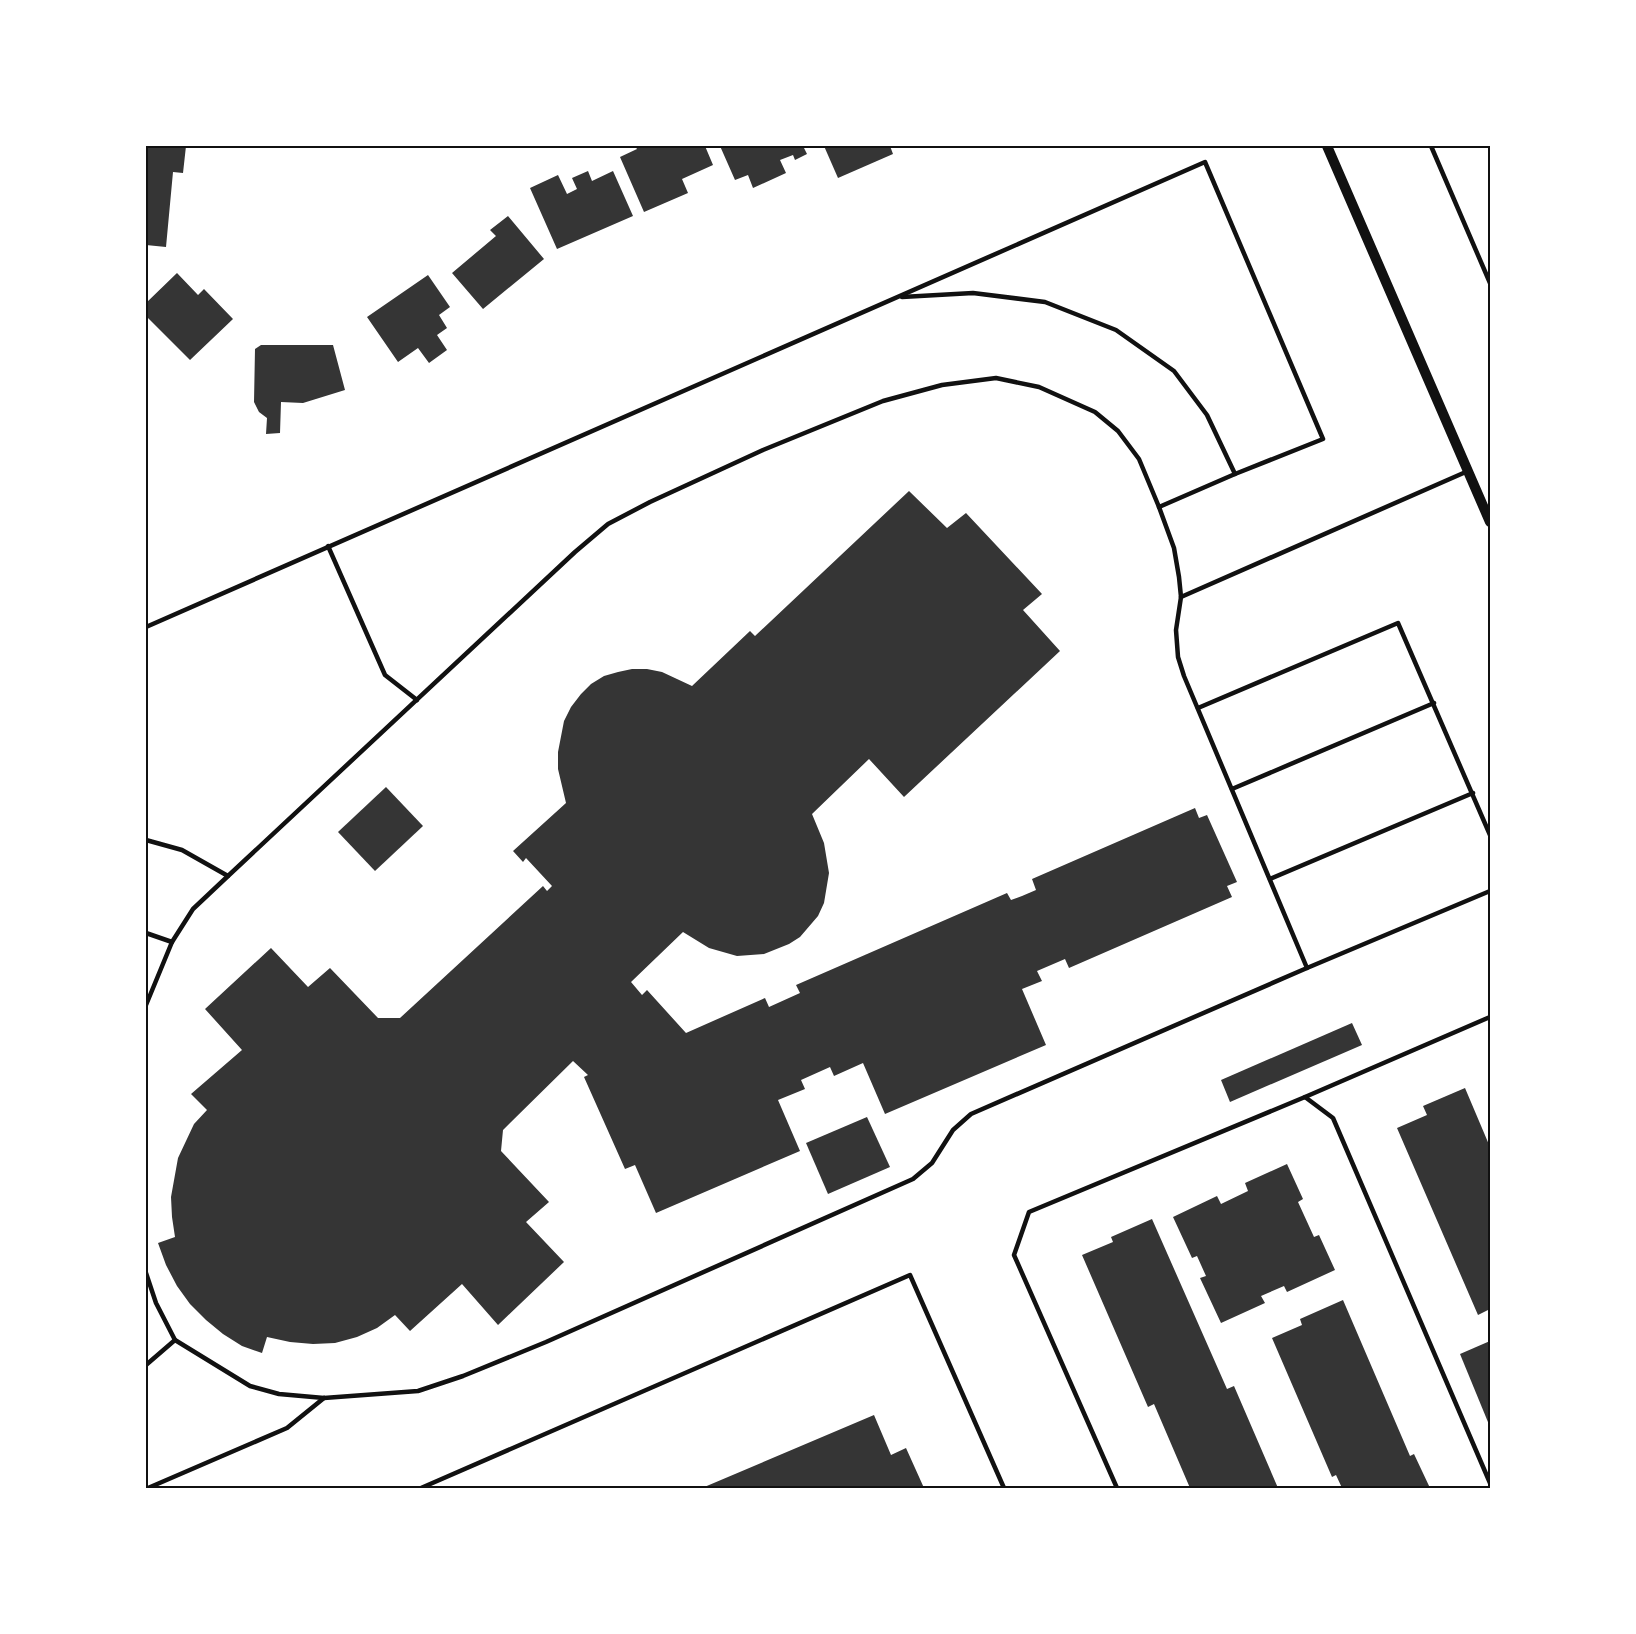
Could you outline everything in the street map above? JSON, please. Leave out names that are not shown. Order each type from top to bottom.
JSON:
[{"type":"street","points":[[1327,146],[1491,522]]},
{"type":"lane","points":[[1431,146],[1491,284]]},
{"type":"lane","points":[[146,627],[1205,162],[1323,439],[1159,507]]},
{"type":"lane","points":[[897,297],[973,293],[1045,302],[1116,330],[1174,371],[1207,415],[1235,474]]},
{"type":"lane","points":[[146,1005],[172,942],[194,909],[575,552],[608,524],[698,479],[883,401],[942,385],[996,378],[1039,387],[1095,412],[1118,431],[1139,459],[1174,548],[1181,597],[1176,630],[1178,657],[1184,676],[1307,968]]},
{"type":"lane","points":[[1181,597],[1468,471]]},
{"type":"lane","points":[[328,546],[385,675],[417,700]]},
{"type":"lane","points":[[1198,708],[1398,623],[1491,835]]},
{"type":"lane","points":[[1232,789],[1434,703]]},
{"type":"lane","points":[[1270,879],[1473,793]]},
{"type":"lane","points":[[146,840],[182,850],[228,876]]},
{"type":"lane","points":[[146,1274],[148,1286],[175,1340],[250,1386],[279,1394],[324,1398],[418,1391],[463,1376],[546,1342],[913,1179],[932,1163],[954,1130],[971,1114],[1491,891]]},
{"type":"lane","points":[[146,933],[172,942]]},
{"type":"lane","points":[[1117,1488],[1014,1255],[1029,1212],[1491,1017]]},
{"type":"lane","points":[[1305,1097],[1333,1118],[1491,1483]]},
{"type":"lane","points":[[421,1488],[910,1275],[1004,1488]]},
{"type":"lane","points":[[146,1365],[175,1340]]},
{"type":"lane","points":[[148,1488],[287,1428],[324,1398]]},
{"type":"lane","points":[[438,1481],[441,1488]]},
{"type":"building","points":[[146,146],[186,146],[183,173],[173,172],[166,247],[146,245]]},
{"type":"building","points":[[635,146],[705,146],[713,165],[682,179],[688,193],[644,212],[620,157],[637,149]]},
{"type":"building","points":[[720,146],[803,146],[807,154],[795,160],[793,155],[780,160],[786,173],[753,188],[748,175],[735,180]]},
{"type":"building","points":[[824,146],[890,146],[893,154],[838,178]]},
{"type":"building","points":[[588,171],[592,181],[613,171],[633,216],[557,249],[530,188],[558,175],[567,194],[577,189],[572,178]]},
{"type":"building","points":[[508,216],[544,259],[483,309],[452,273],[496,236],[490,230]]},
{"type":"building","points":[[177,273],[198,295],[204,289],[233,319],[190,360],[146,316],[146,303]]},
{"type":"building","points":[[428,275],[450,307],[439,315],[447,328],[437,335],[447,350],[429,363],[418,348],[398,362],[367,317]]},
{"type":"building","points":[[261,345],[333,345],[345,390],[303,403],[281,402],[280,433],[266,434],[267,418],[259,412],[254,402],[255,349]]},
{"type":"building","points":[[909,491],[947,528],[966,513],[1042,594],[1023,610],[1060,651],[904,797],[869,759],[812,814],[824,843],[829,873],[824,903],[818,916],[800,937],[764,954],[737,956],[709,948],[683,932],[631,982],[642,995],[647,990],[686,1033],[765,998],[769,1007],[800,993],[796,985],[1007,893],[1011,900],[1036,890],[1032,879],[1195,808],[1199,818],[1207,815],[1237,882],[1227,886],[1232,897],[1069,968],[1065,959],[1037,971],[1042,981],[1022,989],[1046,1045],[885,1114],[863,1063],[834,1076],[830,1067],[801,1080],[805,1089],[778,1100],[800,1151],[656,1213],[635,1165],[625,1169],[584,1077],[588,1075],[573,1061],[503,1130],[501,1151],[549,1202],[526,1222],[564,1262],[498,1325],[462,1284],[410,1331],[395,1315],[377,1328],[335,1343],[290,1342],[267,1337],[262,1353],[242,1346],[206,1320],[177,1286],[158,1243],[175,1237],[171,1197],[178,1158],[194,1124],[207,1110],[191,1094],[242,1050],[205,1009],[271,948],[308,987],[330,968],[378,1018],[400,1018],[543,886],[547,891],[552,886],[526,858],[523,862],[513,851],[566,803],[558,769],[558,752],[564,721],[581,694],[604,676],[632,669],[662,672],[692,686],[750,631],[755,636]]},
{"type":"building","points":[[386,787],[423,826],[375,871],[338,832]]},
{"type":"building","points":[[1352,1023],[1362,1045],[1230,1102],[1221,1080]]},
{"type":"building","points":[[1465,1088],[1490,1147],[1490,1309],[1478,1315],[1397,1128],[1427,1115],[1423,1106]]},
{"type":"building","points":[[867,1117],[890,1167],[828,1194],[806,1143]]},
{"type":"building","points":[[1287,1164],[1303,1199],[1298,1202],[1314,1237],[1319,1235],[1335,1270],[1287,1292],[1284,1286],[1261,1296],[1265,1303],[1221,1323],[1200,1278],[1206,1276],[1197,1256],[1192,1258],[1173,1217],[1217,1196],[1221,1204],[1248,1191],[1245,1183]]},
{"type":"building","points":[[1152,1219],[1227,1389],[1234,1386],[1278,1488],[1190,1488],[1154,1404],[1148,1407],[1082,1255],[1113,1242],[1111,1237]]},
{"type":"building","points":[[1343,1300],[1410,1456],[1414,1454],[1430,1488],[1342,1488],[1336,1475],[1332,1477],[1272,1338],[1302,1325],[1300,1319]]},
{"type":"building","points":[[1490,1341],[1490,1427],[1460,1354]]},
{"type":"building","points":[[874,1415],[891,1455],[906,1448],[924,1488],[702,1488]]}]
